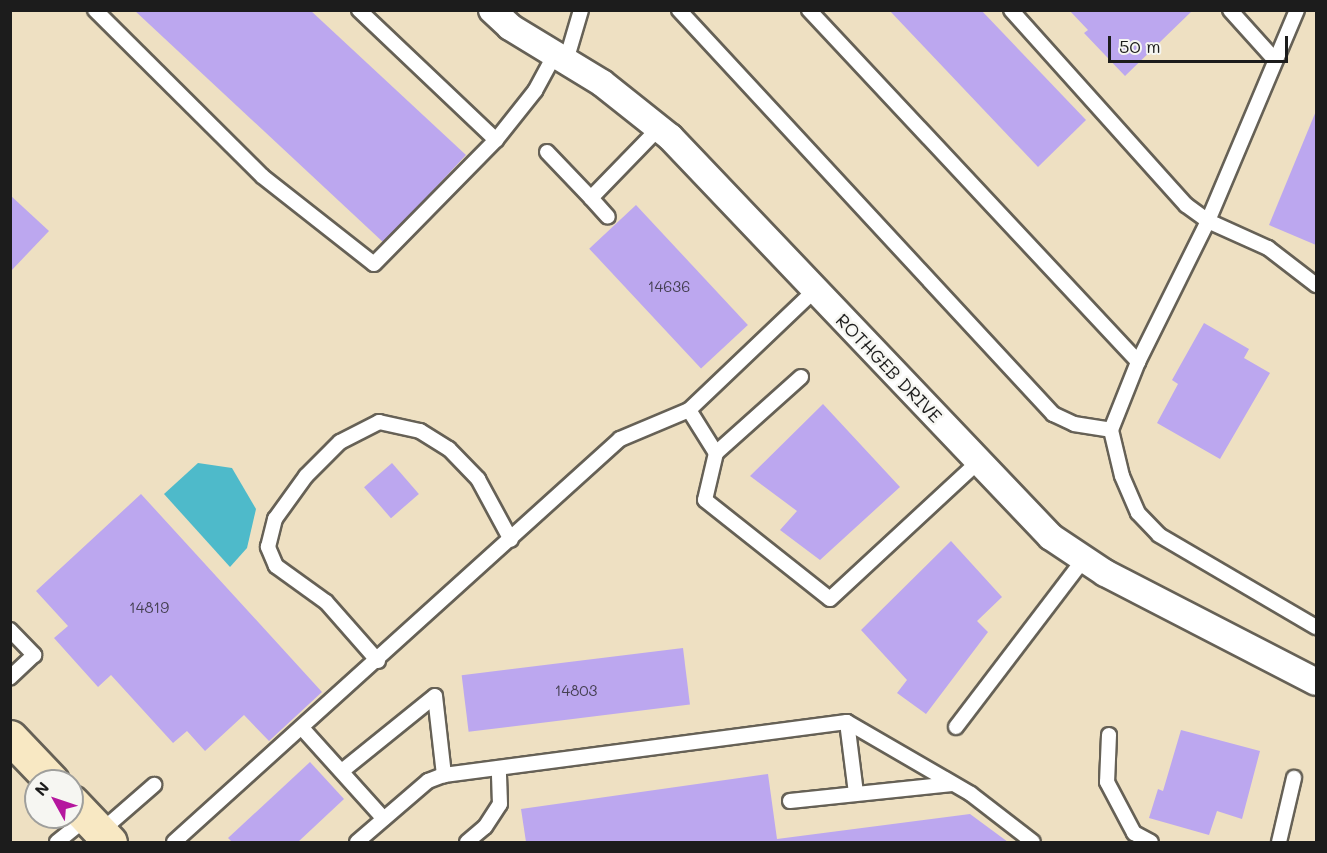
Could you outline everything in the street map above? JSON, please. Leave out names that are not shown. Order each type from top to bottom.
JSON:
[{"type":"street","name":"ROTHGEB DRIVE","points":[[492,10],[510,27],[602,83],[659,128],[1051,537],[1084,559],[1317,682]]},
{"type":"street","points":[[10,737],[41,769]]},
{"type":"lane","points":[[95,10],[262,176],[374,264],[496,140],[560,58],[580,10]]},
{"type":"lane","points":[[358,10],[496,140]]},
{"type":"lane","points":[[679,10],[1045,407],[1074,424],[1111,430]]},
{"type":"lane","points":[[809,10],[1138,362]]},
{"type":"lane","points":[[1011,10],[1186,205],[1208,220],[1268,248],[1317,285]]},
{"type":"lane","points":[[1230,10],[1275,60]]},
{"type":"lane","points":[[1297,10],[1208,220],[1138,362],[1111,430],[1122,476],[1138,513],[1159,535],[1317,627]]},
{"type":"lane","points":[[591,198],[659,128]]},
{"type":"lane","points":[[547,152],[608,218]]},
{"type":"lane","points":[[174,843],[378,661],[620,439],[689,410],[815,290]]},
{"type":"lane","points":[[801,377],[716,453],[705,500],[830,599],[979,461]]},
{"type":"lane","points":[[689,410],[716,453]]},
{"type":"lane","points":[[378,661],[326,602],[276,566],[268,547],[281,511],[306,476],[340,442],[379,422],[420,431],[449,449],[478,479],[511,540]]},
{"type":"lane","points":[[956,727],[1084,559]]},
{"type":"lane","points":[[10,630],[34,656],[10,677]]},
{"type":"lane","points":[[342,771],[435,696],[444,775]]},
{"type":"lane","points":[[847,722],[856,793]]},
{"type":"lane","points":[[357,843],[428,781],[444,775],[847,722],[952,784],[1033,843]]},
{"type":"lane","points":[[302,728],[384,819]]},
{"type":"lane","points":[[1109,735],[1107,782],[1134,833],[1151,843]]},
{"type":"lane","points":[[467,843],[485,827],[500,804],[499,768]]},
{"type":"lane","points":[[1279,843],[1294,778]]},
{"type":"lane","points":[[57,843],[92,824],[154,784]]},
{"type":"lane","points":[[790,801],[952,784]]},
{"type":"water","points":[[198,463],[232,468],[256,509],[247,548],[230,567],[164,494]]},
{"type":"building","points":[[134,10],[310,10],[466,155],[384,243]]},
{"type":"building","points":[[889,10],[981,10],[1086,120],[1038,167]]},
{"type":"building","points":[[1069,10],[1193,10],[1125,76],[1084,33],[1088,30]]},
{"type":"building","points":[[1316,111],[1316,245],[1269,225]]},
{"type":"building","points":[[10,195],[49,231],[10,272]]},
{"type":"building","points":[[636,205],[748,325],[701,369],[589,249]]},
{"type":"building","points":[[1204,323],[1249,349],[1244,358],[1270,373],[1220,459],[1157,423],[1178,384],[1172,380]]},
{"type":"building","points":[[823,404],[900,487],[820,560],[780,530],[797,511],[750,476]]},
{"type":"building","points":[[392,463],[419,494],[391,518],[364,487]]},
{"type":"building","points":[[141,494],[322,692],[269,741],[244,715],[205,751],[187,731],[173,743],[111,675],[98,687],[54,638],[68,626],[36,591]]},
{"type":"building","points":[[951,541],[1002,597],[977,621],[988,632],[926,714],[897,693],[907,680],[861,630]]},
{"type":"building","points":[[683,648],[690,705],[469,732],[462,675]]},
{"type":"building","points":[[1181,730],[1260,751],[1242,819],[1217,811],[1209,835],[1149,818],[1158,789],[1163,791]]},
{"type":"building","points":[[310,762],[344,799],[298,842],[232,842],[228,838]]},
{"type":"building","points":[[768,774],[777,839],[970,814],[1008,842],[526,842],[521,809]]}]
